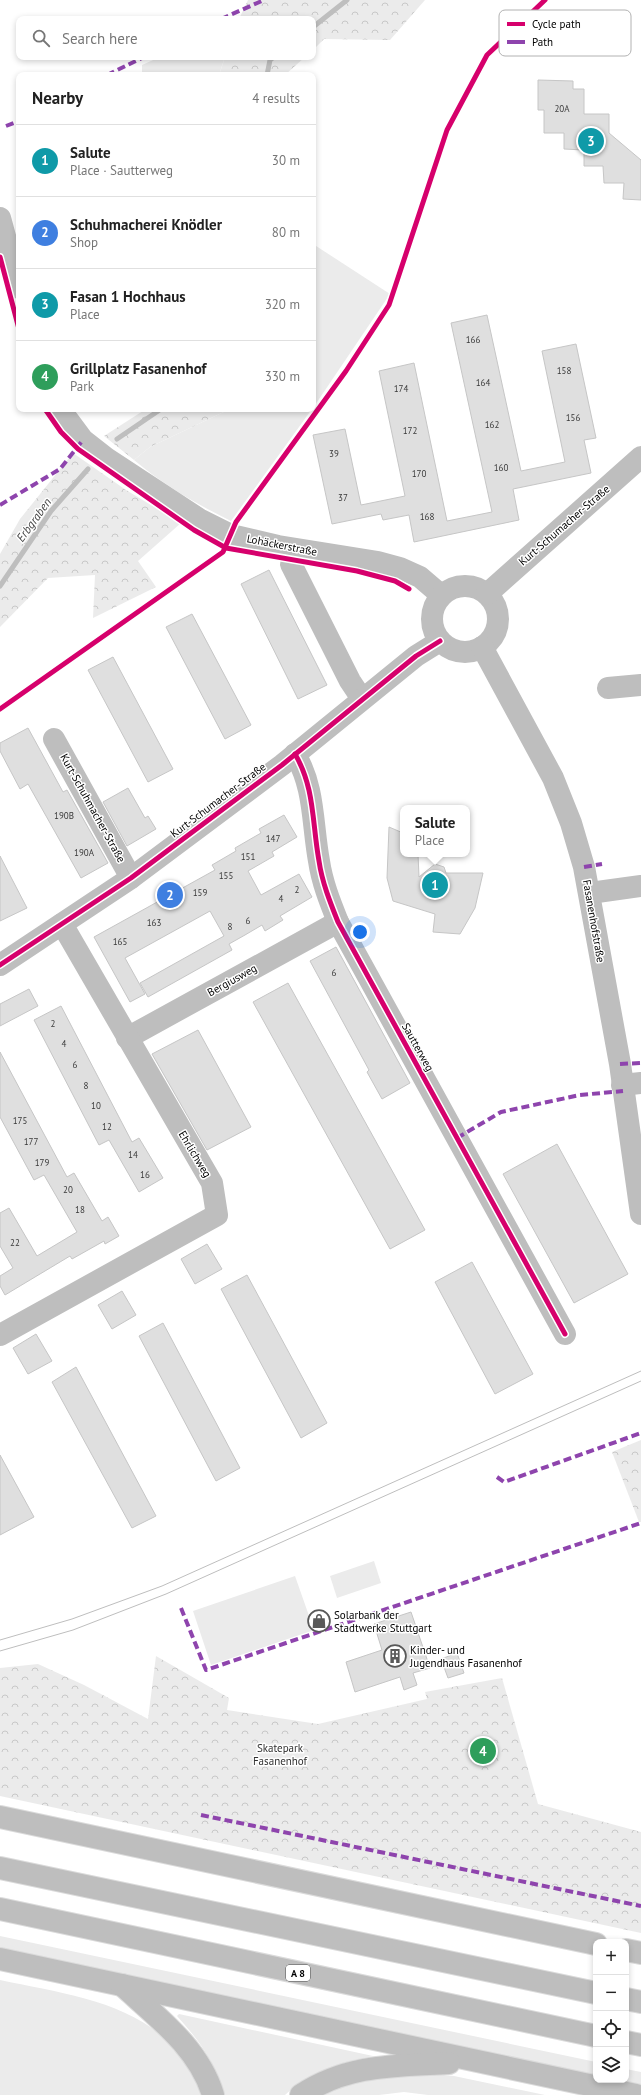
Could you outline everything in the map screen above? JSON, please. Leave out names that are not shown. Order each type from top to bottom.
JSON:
[{"type":"main road","points":[[0,218],[16,277]]},
{"type":"main road","name":"Lohäckerstraße","points":[[62,412],[84,440],[106,458],[199,519],[231,535],[278,546],[378,562],[400,568],[420,577],[441,595]]},
{"type":"main road","name":"Kurt-Schumacher-Straße","points":[[486,594],[641,457]]},
{"type":"main road","points":[[291,564],[350,682],[362,699]]},
{"type":"main road","points":[[464,586],[478,588],[486,594],[493,602],[497,611],[498,622],[496,632],[490,640],[482,647],[472,652],[460,652],[449,648],[440,641],[434,632],[432,618],[435,603],[441,595],[449,589],[464,586]]},
{"type":"main road","name":"Kurt-Schumacher-Straße","points":[[0,965],[131,878],[296,754],[416,656],[440,641]]},
{"type":"main road","name":"Fasanenhofstraße","points":[[482,647],[553,778],[571,823],[590,893],[631,1084],[641,1214]]},
{"type":"main road","points":[[608,688],[641,685]]},
{"type":"main road","name":"Kurt-Schuhmacher-Straße","points":[[54,739],[131,878]]},
{"type":"main road","name":"Sautterweg","points":[[296,754],[304,770],[310,791],[319,862],[327,894],[338,922],[565,1334]]},
{"type":"main road","points":[[590,893],[641,886]]},
{"type":"main road","name":"Bergiusweg","points":[[127,1038],[338,922]]},
{"type":"main road","name":"Ehrlichweg","points":[[0,1335],[217,1215],[212,1183],[62,924]]},
{"type":"main road","points":[[0,1817],[593,1943]]},
{"type":"main road","points":[[0,1868],[593,1992]]},
{"type":"main road","name":"A 8","points":[[0,1909],[593,2035]]},
{"type":"main road","points":[[629,1951],[641,1953]]},
{"type":"main road","points":[[0,1959],[636,2095]]},
{"type":"main road","points":[[122,1985],[163,2023],[193,2054],[209,2081],[213,2095]]},
{"type":"main road","points":[[629,2000],[641,2002]]},
{"type":"main road","points":[[629,2043],[641,2045]]},
{"type":"main road","points":[[301,2095],[328,2080],[349,2072],[376,2066],[476,2061]]},
{"type":"green space","points":[[248,0],[425,0],[390,40],[324,39],[316,47],[316,16],[240,16]]},
{"type":"green space","points":[[153,60],[224,60],[220,72],[142,72],[142,65]]},
{"type":"green space","points":[[224,60],[302,60],[288,72],[220,72]]},
{"type":"green space","points":[[316,246],[390,294],[316,404]]},
{"type":"green space","points":[[141,412],[224,412],[150,447],[134,460],[104,436]]},
{"type":"green space","points":[[224,412],[310,412],[231,521],[181,494],[134,460],[150,447]]},
{"type":"green space","points":[[73,453],[126,490],[181,523],[138,561],[156,587],[93,618],[95,575],[48,578],[0,627],[0,554],[20,519]]},
{"type":"green space","points":[[641,1440],[641,1522],[639,1522],[612,1452]]},
{"type":"green space","points":[[374,1561],[381,1583],[337,1598],[330,1576]]},
{"type":"green space","points":[[295,1576],[314,1630],[211,1665],[193,1611]]},
{"type":"green space","name":"Skatepark Fasanenhof","points":[[156,1656],[229,1698],[227,1710],[318,1724],[427,1699],[425,1692],[502,1678],[538,1804],[641,1832],[641,1933],[0,1796],[0,1668],[38,1664],[84,1685],[148,1719]]},
{"type":"green space","points":[[0,1936],[593,2061],[593,2074],[0,1948]]},
{"type":"green space","points":[[0,1980],[61,1992],[90,2000],[119,2010],[145,2024],[168,2041],[187,2065],[201,2095],[0,2095]]},
{"type":"green space","points":[[179,2014],[373,2056],[349,2061],[326,2069],[305,2080],[285,2095],[223,2095],[216,2073],[206,2052],[177,2016]]},
{"type":"green space","points":[[629,2070],[641,2072],[641,2084],[629,2082]]},
{"type":"green space","points":[[413,2072],[454,2076],[545,2095],[428,2095],[404,2092],[379,2095],[316,2095],[355,2078]]},
{"type":"building","points":[[538,80],[573,81],[573,89],[584,89],[584,114],[609,114],[609,133],[641,160],[641,200],[623,199],[624,183],[604,183],[603,166],[584,166],[584,150],[564,149],[564,133],[544,133],[544,110],[538,110]]},
{"type":"building","points":[[487,315],[521,471],[565,462],[542,351],[576,344],[596,438],[584,440],[591,473],[513,489],[519,520],[414,542],[409,515],[383,520],[381,514],[332,524],[313,435],[345,429],[361,505],[405,496],[379,371],[414,363],[447,521],[492,512],[451,323]]},
{"type":"building","points":[[269,570],[327,685],[298,699],[241,584]]},
{"type":"building","points":[[192,614],[251,725],[225,739],[166,627]]},
{"type":"building","points":[[113,657],[173,769],[148,782],[88,670]]},
{"type":"building","points":[[28,728],[63,792],[67,790],[108,863],[81,878],[28,784],[20,789],[0,751],[0,743]]},
{"type":"building","points":[[128,788],[145,818],[148,816],[156,829],[127,846],[103,802]]},
{"type":"building","points":[[284,815],[297,837],[272,852],[274,856],[248,871],[261,895],[299,874],[312,897],[280,916],[283,920],[265,931],[262,925],[229,944],[232,950],[148,997],[140,983],[224,936],[210,911],[125,958],[145,994],[130,1002],[94,937],[215,870],[212,865],[236,851],[235,848],[261,833],[259,829]]},
{"type":"building","points":[[389,827],[400,832],[400,857],[418,857],[419,877],[435,864],[444,867],[446,873],[483,873],[475,908],[460,934],[433,932],[435,914],[393,901],[387,878]]},
{"type":"building","points":[[0,856],[27,908],[0,921]]},
{"type":"building","points":[[336,947],[410,1083],[382,1099],[367,1072],[369,1070],[310,961]]},
{"type":"building","points":[[288,983],[425,1230],[390,1249],[253,1002]]},
{"type":"building","points":[[29,989],[38,1006],[0,1026],[0,1004]]},
{"type":"building","points":[[61,1006],[132,1142],[139,1138],[163,1178],[139,1192],[109,1140],[99,1145],[34,1020]]},
{"type":"building","points":[[198,1030],[251,1127],[207,1150],[152,1054]]},
{"type":"building","points":[[0,1052],[67,1177],[74,1173],[102,1221],[108,1217],[119,1236],[105,1244],[104,1241],[72,1259],[70,1256],[5,1295],[0,1286],[0,1276],[13,1268],[0,1246],[0,1213],[9,1208],[37,1256],[77,1232],[44,1175],[34,1180],[0,1117]]},
{"type":"building","points":[[557,1144],[628,1274],[574,1303],[503,1174]]},
{"type":"building","points":[[207,1244],[222,1269],[195,1284],[181,1259]]},
{"type":"building","points":[[472,1262],[533,1374],[495,1394],[435,1282]]},
{"type":"building","points":[[247,1275],[327,1423],[301,1438],[221,1289]]},
{"type":"building","points":[[122,1291],[136,1315],[112,1329],[98,1305]]},
{"type":"building","points":[[163,1323],[240,1468],[216,1481],[139,1336]]},
{"type":"building","points":[[36,1334],[52,1361],[28,1374],[13,1348]]},
{"type":"building","points":[[76,1367],[156,1516],[132,1528],[52,1382]]},
{"type":"building","points":[[0,1455],[34,1517],[0,1535]]},
{"type":"building","name":"Kinder- und Jugendhaus Fasanenhof","points":[[411,1612],[430,1668],[413,1673],[417,1685],[404,1690],[400,1677],[355,1692],[346,1662],[382,1650],[374,1624]]},
{"type":"building","points":[[457,1653],[464,1673],[448,1678],[441,1659]]},
{"type":"waterway","name":"Erbgraben","points":[[316,25],[347,0]]},
{"type":"waterway","name":"Erbgraben","points":[[268,72],[270,60]]},
{"type":"waterway","name":"Erbgraben","points":[[117,439],[157,412]]},
{"type":"waterway","name":"Erbgraben","points":[[0,586],[51,511],[88,469]]},
{"type":"tram line","points":[[0,1640],[72,1619],[162,1586],[641,1371]]},
{"type":"tram line","points":[[0,1651],[73,1630],[166,1594],[641,1381]]},
{"type":"marked path","points":[[228,16],[264,0]]},
{"type":"marked path","points":[[113,72],[138,60]]},
{"type":"marked path","points":[[6,126],[16,122]]},
{"type":"marked path","points":[[0,505],[60,469],[83,440]]},
{"type":"marked path","points":[[584,867],[602,864]]},
{"type":"marked path","points":[[620,1064],[641,1063]]},
{"type":"marked path","points":[[457,1138],[501,1112],[580,1095],[623,1091]]},
{"type":"marked path","points":[[497,1477],[504,1482],[641,1433]]},
{"type":"marked path","points":[[181,1608],[206,1670],[641,1523]]},
{"type":"marked path","points":[[201,1815],[641,1906]]},
{"type":"cycle path","points":[[534,10],[545,0]]},
{"type":"cycle path","points":[[0,709],[223,552],[236,522],[346,371],[389,305],[447,130],[487,55],[499,44]]},
{"type":"cycle path","points":[[0,257],[16,318]]},
{"type":"cycle path","points":[[47,412],[61,432],[78,449],[194,530],[226,548],[357,571],[395,581],[409,589]]},
{"type":"cycle path","points":[[0,965],[131,878],[282,765],[416,656],[440,641]]},
{"type":"cycle path","points":[[295,754],[310,793],[320,869],[338,922],[565,1334]]},
{"type":"place","name":"Fasan 1 Hochhaus","points":[[591,141]]},
{"type":"place","name":"Salute","points":[[435,885]]},
{"type":"place","name":"Schuhmacherei Knödler","points":[[170,895]]},
{"type":"place","name":"Solarbank der Stadtwerke Stuttgart","points":[[319,1621]]},
{"type":"place","name":"Kinder- und Jugendhaus Fasanenhof","points":[[395,1656]]},
{"type":"place","name":"Grillplatz Fasanenhof","points":[[483,1751]]}]
